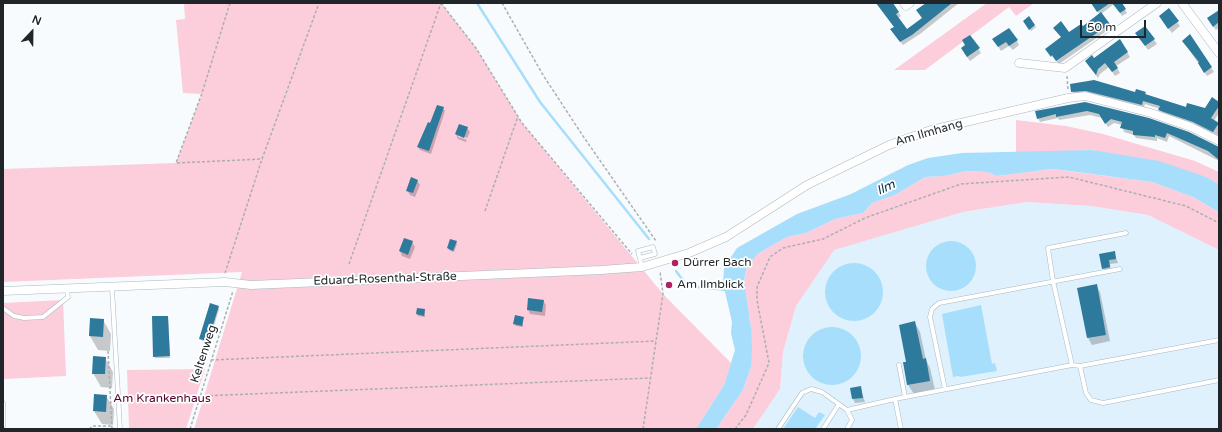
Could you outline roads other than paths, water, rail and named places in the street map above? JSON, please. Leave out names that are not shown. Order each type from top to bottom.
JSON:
[{"type":"street","points":[[904,3],[906,6],[910,3]]},
{"type":"street","points":[[1019,63],[1065,68],[1157,3]]},
{"type":"street","points":[[1182,3],[1219,53]]},
{"type":"street","name":"Am Ilmhang","points":[[658,263],[689,253],[726,237],[807,185],[889,144],[931,130],[1068,98],[1085,96],[1094,97],[1144,111],[1192,127],[1219,141]]},
{"type":"street","name":"Eduard-Rosenthal-Straße","points":[[3,291],[67,290],[225,282],[235,284],[601,270],[642,267],[658,263]]},
{"type":"lane","points":[[1072,365],[1053,281],[1048,248],[1126,233]]},
{"type":"lane","points":[[640,258],[642,267]]},
{"type":"lane","points":[[945,389],[930,317],[932,309],[939,303],[1120,268]]},
{"type":"lane","points":[[112,288],[120,429]]},
{"type":"lane","points":[[3,308],[14,316],[24,318],[43,317],[68,297],[67,290]]},
{"type":"lane","points":[[847,410],[945,389],[1072,365],[1080,366],[1219,340]]},
{"type":"lane","points":[[899,365],[905,397]]},
{"type":"lane","points":[[1080,366],[1086,393],[1092,400],[1102,403],[1219,380]]},
{"type":"lane","points":[[778,429],[806,390],[811,389],[822,392],[847,410],[852,420],[847,429]]},
{"type":"lane","points":[[895,399],[901,429]]},
{"type":"lane","points":[[3,403],[3,426]]},
{"type":"lane","points":[[823,429],[839,404]]},
{"type":"water","name":"Ilm","points":[[1092,150],[1159,161],[1206,177],[1219,184],[1219,212],[1193,197],[1152,182],[1052,169],[997,176],[987,172],[967,171],[944,176],[925,177],[895,195],[872,203],[863,213],[835,219],[806,233],[787,237],[759,253],[747,266],[744,280],[751,327],[751,367],[743,390],[716,429],[696,429],[724,385],[735,350],[731,333],[732,322],[723,283],[724,268],[737,248],[797,214],[851,194],[908,165],[928,158],[962,153]]},
{"type":"water","points":[[951,241],[961,243],[969,248],[974,256],[976,266],[974,276],[969,284],[961,289],[951,291],[941,289],[933,284],[928,276],[926,266],[928,256],[933,248],[941,243]]},
{"type":"water","points":[[848,263],[860,263],[875,271],[883,286],[883,298],[875,313],[860,321],[848,321],[833,313],[825,298],[825,286],[833,271]]},
{"type":"water","points":[[981,305],[992,364],[995,363],[997,371],[953,377],[942,314]]},
{"type":"water","points":[[826,327],[838,327],[853,335],[861,350],[861,362],[853,377],[838,385],[826,385],[811,377],[803,362],[803,350],[811,335]]},
{"type":"water","points":[[798,407],[815,418],[819,412],[825,415],[815,429],[783,429]]},
{"type":"waterway","name":"Dürrer Bach","points":[[477,3],[540,102],[649,239]]},
{"type":"waterway","name":"Dürrer Bach","points":[[676,271],[685,283],[696,287],[728,290]]},
{"type":"place","name":"Dürrer Bach","points":[[675,263]]},
{"type":"place","name":"Am Ilmblick","points":[[669,285]]},
{"type":"park label","name":"Am Krankenhaus","points":[[162,399]]}]
